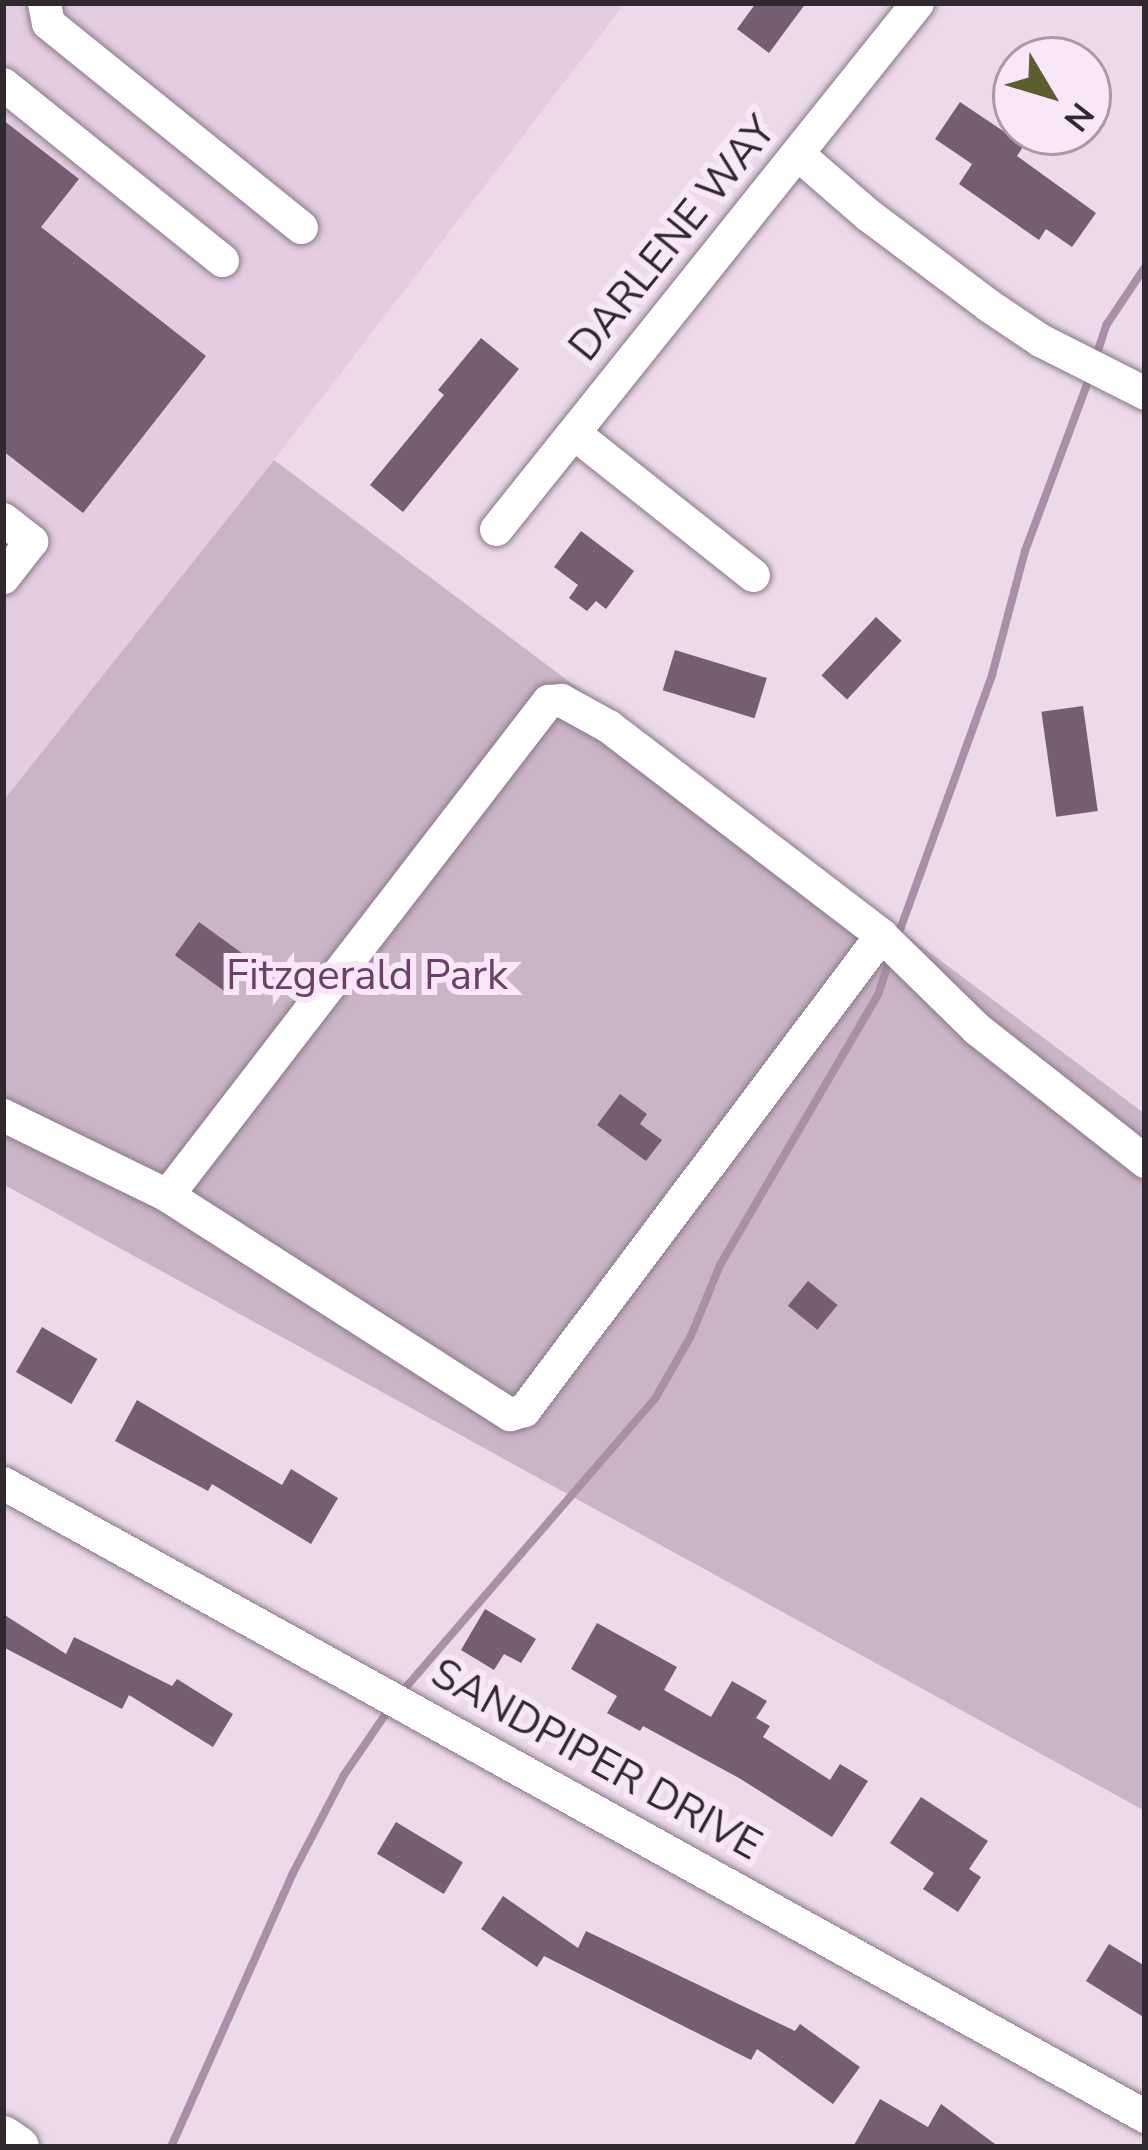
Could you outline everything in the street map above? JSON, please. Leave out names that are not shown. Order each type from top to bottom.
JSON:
[{"type":"main road","points":[[3,2137],[18,2147]]},
{"type":"street","points":[[44,3],[48,23],[301,227]]},
{"type":"street","name":"DARLENE WAY","points":[[496,529],[917,3]]},
{"type":"street","points":[[3,84],[222,260]]},
{"type":"street","points":[[799,154],[867,214],[988,305],[1040,340],[1145,393]]},
{"type":"street","points":[[575,434],[752,574]]},
{"type":"street","points":[[3,520],[31,541],[3,577]]},
{"type":"street","points":[[167,1195],[548,701],[572,703],[608,725],[881,935],[977,1030],[1145,1161]]},
{"type":"street","points":[[3,1115],[167,1195],[510,1414],[524,1410],[881,935]]},
{"type":"street","name":"SANDPIPER DRIVE","points":[[3,1484],[1145,2116]]},
{"type":"shaded area","points":[[3,3],[625,3],[274,460],[3,801]]},
{"type":"green space","name":"Fitzgerald Park","points":[[274,460],[1145,1114],[1145,1811],[3,1184],[3,801]]},
{"type":"building","points":[[756,3],[806,3],[769,53],[737,29]]},
{"type":"building","points":[[960,102],[992,124],[992,156],[1017,156],[1096,213],[1072,247],[1046,229],[1039,240],[959,184],[972,164],[935,139]]},
{"type":"building","points":[[3,120],[79,179],[41,227],[206,356],[83,513],[3,451]]},
{"type":"building","points":[[481,338],[519,369],[403,512],[370,485],[444,395],[438,390]]},
{"type":"building","points":[[581,531],[634,571],[606,609],[596,601],[587,611],[569,598],[578,585],[554,567]]},
{"type":"building","points":[[876,617],[902,641],[847,699],[821,676]]},
{"type":"building","points":[[675,650],[767,678],[755,718],[663,690]]},
{"type":"building","points":[[1083,706],[1098,811],[1056,817],[1041,712]]},
{"type":"building","points":[[199,922],[251,960],[227,993],[175,955]]},
{"type":"building","points":[[620,1094],[647,1114],[640,1124],[662,1140],[646,1161],[597,1125]]},
{"type":"building","points":[[808,1281],[838,1305],[817,1330],[788,1306]]},
{"type":"building","points":[[42,1327],[97,1359],[71,1404],[16,1372]]},
{"type":"building","points":[[137,1400],[282,1485],[291,1469],[338,1498],[311,1544],[212,1484],[208,1491],[115,1441]]},
{"type":"building","points":[[485,1609],[536,1639],[521,1663],[504,1654],[494,1670],[461,1650]]},
{"type":"building","points":[[3,1614],[66,1654],[74,1637],[172,1686],[177,1679],[233,1714],[213,1747],[129,1695],[122,1709],[3,1647]]},
{"type":"building","points":[[597,1623],[677,1667],[664,1690],[711,1717],[732,1681],[767,1701],[756,1718],[770,1726],[763,1737],[830,1780],[840,1764],[868,1781],[832,1837],[739,1778],[643,1726],[640,1731],[607,1713],[617,1696],[571,1669]]},
{"type":"building","points":[[921,1797],[988,1841],[969,1869],[981,1877],[958,1912],[923,1889],[934,1873],[890,1843]]},
{"type":"building","points":[[396,1822],[463,1862],[444,1894],[377,1854]]},
{"type":"building","points":[[503,1896],[578,1948],[586,1931],[795,2031],[800,2024],[860,2067],[833,2104],[757,2049],[751,2060],[544,1956],[537,1967],[481,1929]]},
{"type":"building","points":[[1109,1944],[1145,1966],[1145,2018],[1086,1981]]},
{"type":"building","points":[[880,2099],[928,2127],[941,2104],[999,2147],[853,2147]]},
{"type":"waterway","points":[[1095,360],[1107,324],[1145,267]]},
{"type":"waterway","points":[[897,938],[992,675],[1025,551],[1091,374]]},
{"type":"waterway","points":[[400,1694],[656,1397],[691,1336],[720,1265],[878,995],[890,958]]},
{"type":"waterway","points":[[171,2147],[293,1873],[344,1775],[391,1706]]}]
